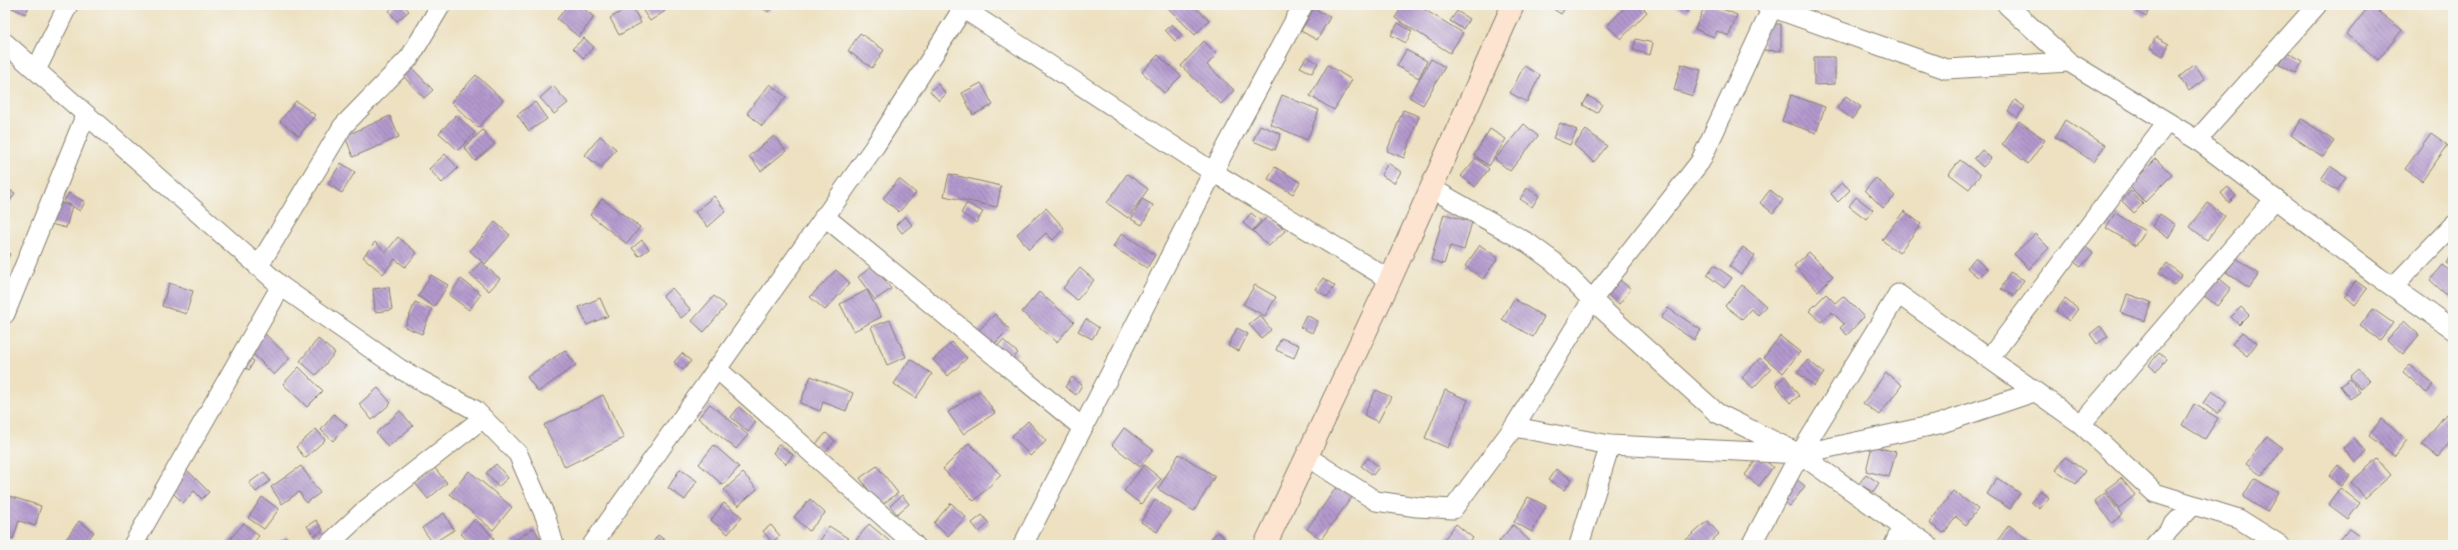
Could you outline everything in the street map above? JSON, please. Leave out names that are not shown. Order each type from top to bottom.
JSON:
[{"type":"main road","points":[[1258,545],[1269,535],[1390,280],[1512,5]]},
{"type":"street","points":[[36,70],[68,5]]},
{"type":"street","points":[[258,267],[343,126],[410,57],[441,5]]},
{"type":"street","points":[[1024,545],[1213,172],[1304,5]]},
{"type":"street","points":[[2007,5],[2069,62],[2197,140],[2393,287],[2453,328]]},
{"type":"street","points":[[2197,140],[2317,5]]},
{"type":"street","points":[[592,545],[716,368],[875,146],[962,6],[1213,172],[1390,280]]},
{"type":"street","points":[[1306,456],[1376,501],[1417,507],[1453,509],[1514,427],[1592,300],[1700,162],[1769,7],[1946,69],[2069,62]]},
{"type":"street","points":[[5,43],[280,286],[400,369],[475,410],[518,454],[546,518],[554,545]]},
{"type":"street","points":[[5,314],[86,114]]},
{"type":"street","points":[[1989,359],[2167,122]]},
{"type":"street","points":[[1431,188],[1528,243],[1554,262],[1592,300],[1717,413],[1800,454],[1928,545]]},
{"type":"street","points":[[2081,424],[2275,199]]},
{"type":"street","points":[[824,216],[1083,428]]},
{"type":"street","points":[[2393,287],[2453,225]]},
{"type":"street","points":[[132,545],[280,286]]},
{"type":"street","points":[[1751,545],[1800,454],[1898,294],[2081,424],[2155,493],[2239,519],[2280,545]]},
{"type":"street","points":[[716,368],[915,545]]},
{"type":"street","points":[[1514,427],[1610,444],[1800,454],[1939,424],[2034,392]]},
{"type":"street","points":[[328,545],[364,511],[483,418]]},
{"type":"street","points":[[1579,545],[1610,444]]},
{"type":"street","points":[[2155,545],[2192,505]]},
{"type":"street","points":[[1894,545],[1902,527]]},
{"type":"building","points":[[6,5],[30,5],[25,14]]},
{"type":"building","points":[[395,5],[403,5],[409,11],[397,21],[389,11]]},
{"type":"building","points":[[568,5],[579,5],[594,17],[579,37],[557,19]]},
{"type":"building","points":[[639,5],[661,5],[665,11],[650,21]]},
{"type":"building","points":[[758,5],[773,5],[768,12]]},
{"type":"building","points":[[1193,5],[1209,20],[1195,35],[1166,6]]},
{"type":"building","points":[[1403,5],[1417,5],[1463,33],[1450,53],[1395,18]]},
{"type":"building","points":[[1547,5],[1567,5],[1561,14]]},
{"type":"building","points":[[1627,5],[1640,5],[1647,12],[1621,39],[1607,26]]},
{"type":"building","points":[[1672,5],[1691,5],[1688,12]]},
{"type":"building","points":[[1705,5],[1713,5],[1737,15],[1729,36],[1717,31],[1714,37],[1695,29]]},
{"type":"building","points":[[2138,5],[2151,5],[2146,17],[2135,11]]},
{"type":"building","points":[[2370,5],[2402,30],[2378,60],[2347,34]]},
{"type":"building","points":[[632,6],[641,23],[619,35],[610,18]]},
{"type":"building","points":[[1314,8],[1330,17],[1317,40],[1301,31]]},
{"type":"building","points":[[1457,11],[1469,19],[1463,29],[1450,21]]},
{"type":"building","points":[[1398,23],[1412,31],[1406,43],[1391,35]]},
{"type":"building","points":[[1172,24],[1182,35],[1175,41],[1165,30]]},
{"type":"building","points":[[1764,24],[1781,24],[1781,51],[1763,50]]},
{"type":"building","points":[[860,33],[884,50],[872,68],[848,51]]},
{"type":"building","points":[[2156,37],[2169,44],[2163,56],[2150,48]]},
{"type":"building","points":[[584,38],[594,47],[583,58],[573,48]]},
{"type":"building","points":[[1636,39],[1653,43],[1650,55],[1633,50]]},
{"type":"building","points":[[1204,41],[1217,54],[1207,65],[1234,90],[1221,104],[1181,66]]},
{"type":"building","points":[[1406,50],[1427,61],[1419,78],[1397,66]]},
{"type":"building","points":[[2287,52],[2303,61],[2296,73],[2280,64]]},
{"type":"building","points":[[1158,55],[1181,76],[1164,93],[1142,72]]},
{"type":"building","points":[[1307,56],[1318,63],[1312,73],[1300,67]]},
{"type":"building","points":[[1814,57],[1835,57],[1835,84],[1814,85]]},
{"type":"building","points":[[1431,59],[1445,67],[1423,105],[1409,97]]},
{"type":"building","points":[[1681,64],[1701,70],[1693,96],[1674,90]]},
{"type":"building","points":[[1328,65],[1352,80],[1334,110],[1310,96]]},
{"type":"building","points":[[2194,65],[2205,79],[2189,91],[2179,77]]},
{"type":"building","points":[[410,66],[433,90],[424,98],[401,74]]},
{"type":"building","points":[[1524,66],[1540,75],[1527,102],[1510,93]]},
{"type":"building","points":[[476,75],[503,100],[478,128],[451,102]]},
{"type":"building","points":[[981,83],[993,105],[973,115],[962,93]]},
{"type":"building","points":[[770,84],[786,97],[762,126],[747,113]]},
{"type":"building","points":[[938,84],[946,94],[939,101],[930,91]]},
{"type":"building","points":[[553,86],[568,103],[554,114],[540,98]]},
{"type":"building","points":[[1282,95],[1319,110],[1307,140],[1270,124]]},
{"type":"building","points":[[1791,95],[1825,107],[1816,133],[1782,121]]},
{"type":"building","points":[[1588,96],[1602,104],[1597,113],[1583,105]]},
{"type":"building","points":[[1846,96],[1861,107],[1852,119],[1837,108]]},
{"type":"building","points":[[2015,100],[2025,107],[2017,118],[2008,111]]},
{"type":"building","points":[[296,101],[315,115],[299,136],[280,121]]},
{"type":"building","points":[[535,102],[547,119],[529,131],[517,115]]},
{"type":"building","points":[[1403,110],[1419,116],[1404,158],[1387,151]]},
{"type":"building","points":[[456,115],[475,133],[458,150],[439,133]]},
{"type":"building","points":[[390,116],[399,137],[353,157],[345,136]]},
{"type":"building","points":[[2302,119],[2334,141],[2323,157],[2291,135]]},
{"type":"building","points":[[2065,120],[2105,145],[2094,162],[2055,137]]},
{"type":"building","points":[[2019,121],[2045,140],[2028,164],[2002,144]]},
{"type":"building","points":[[1560,123],[1577,130],[1570,145],[1553,138]]},
{"type":"building","points":[[1524,124],[1538,136],[1510,171],[1495,159]]},
{"type":"building","points":[[1260,125],[1281,134],[1275,150],[1253,141]]},
{"type":"building","points":[[1490,129],[1506,139],[1489,166],[1474,155]]},
{"type":"building","points":[[483,130],[495,144],[475,161],[464,147]]},
{"type":"building","points":[[1586,130],[1607,146],[1594,162],[1574,145]]},
{"type":"building","points":[[2431,133],[2448,145],[2422,181],[2405,169]]},
{"type":"building","points":[[600,136],[616,149],[601,168],[585,155]]},
{"type":"building","points":[[774,136],[786,151],[761,171],[749,156]]},
{"type":"building","points":[[1982,150],[1991,158],[1983,167],[1974,159]]},
{"type":"building","points":[[445,154],[458,168],[442,183],[429,169]]},
{"type":"building","points":[[1476,158],[1489,169],[1475,187],[1461,176]]},
{"type":"building","points":[[2156,159],[2172,175],[2145,202],[2129,186]]},
{"type":"building","points":[[1960,160],[1980,175],[1969,189],[1949,174]]},
{"type":"building","points":[[341,163],[355,172],[342,193],[328,184]]},
{"type":"building","points":[[1388,163],[1401,172],[1394,183],[1381,175]]},
{"type":"building","points":[[2330,166],[2346,177],[2337,191],[2321,179]]},
{"type":"building","points":[[1275,167],[1300,182],[1293,194],[1268,179]]},
{"type":"building","points":[[949,174],[1001,186],[997,207],[944,196]]},
{"type":"building","points":[[1127,174],[1148,189],[1128,218],[1107,203]]},
{"type":"building","points":[[1876,178],[1895,196],[1883,208],[1865,190]]},
{"type":"building","points":[[899,179],[916,193],[899,212],[883,198]]},
{"type":"building","points":[[1842,182],[1850,190],[1838,202],[1831,194]]},
{"type":"building","points":[[2228,187],[2236,196],[2229,203],[2221,193]]},
{"type":"building","points":[[5,188],[15,193],[8,205],[5,203]]},
{"type":"building","points":[[1527,188],[1539,196],[1532,207],[1520,199]]},
{"type":"building","points":[[1770,190],[1783,200],[1773,213],[1760,203]]},
{"type":"building","points":[[2131,191],[2143,204],[2134,213],[2122,201]]},
{"type":"building","points":[[69,193],[85,202],[80,211],[64,201]]},
{"type":"building","points":[[714,196],[726,211],[708,227],[695,212]]},
{"type":"building","points":[[1856,197],[1873,210],[1866,219],[1849,206]]},
{"type":"building","points":[[602,199],[640,227],[627,244],[590,215]]},
{"type":"building","points":[[1142,199],[1153,205],[1142,225],[1131,219]]},
{"type":"building","points":[[54,201],[72,206],[66,228],[47,223]]},
{"type":"building","points":[[967,203],[983,212],[976,223],[961,213]]},
{"type":"building","points":[[2208,203],[2225,216],[2207,240],[2190,227]]},
{"type":"building","points":[[1046,208],[1064,228],[1053,240],[1046,233],[1029,249],[1017,234]]},
{"type":"building","points":[[1904,211],[1921,224],[1899,253],[1882,240]]},
{"type":"building","points":[[1251,213],[1261,221],[1252,231],[1243,223]]},
{"type":"building","points":[[2115,213],[2145,231],[2136,246],[2106,228]]},
{"type":"building","points":[[1444,214],[1472,222],[1464,250],[1450,246],[1444,264],[1431,260]]},
{"type":"building","points":[[2160,214],[2176,225],[2168,238],[2152,226]]},
{"type":"building","points":[[1269,215],[1285,231],[1269,246],[1253,231]]},
{"type":"building","points":[[905,216],[912,225],[902,233],[896,225]]},
{"type":"building","points":[[495,222],[510,235],[485,264],[470,251]]},
{"type":"building","points":[[1122,233],[1155,255],[1147,268],[1113,247]]},
{"type":"building","points":[[2035,234],[2049,248],[2029,269],[2014,254]]},
{"type":"building","points":[[398,237],[417,253],[405,267],[395,259],[383,274],[363,257],[375,242],[386,252]]},
{"type":"building","points":[[642,240],[649,249],[639,256],[632,248]]},
{"type":"building","points":[[2082,244],[2093,253],[2081,267],[2070,259]]},
{"type":"building","points":[[1480,245],[1498,258],[1483,279],[1465,266]]},
{"type":"building","points":[[1743,247],[1755,256],[1741,275],[1729,266]]},
{"type":"building","points":[[5,252],[10,254],[5,265]]},
{"type":"building","points":[[1809,252],[1833,276],[1818,291],[1794,266]]},
{"type":"building","points":[[2453,252],[2453,266],[2447,263]]},
{"type":"building","points":[[1975,258],[1987,269],[1979,278],[1967,268]]},
{"type":"building","points":[[2236,258],[2259,274],[2249,288],[2226,272]]},
{"type":"building","points":[[481,262],[500,279],[489,291],[470,274]]},
{"type":"building","points":[[2167,263],[2182,275],[2174,285],[2159,273]]},
{"type":"building","points":[[874,265],[891,289],[875,300],[858,277]]},
{"type":"building","points":[[1714,265],[1732,278],[1724,288],[1707,275]]},
{"type":"building","points":[[2443,265],[2453,274],[2453,301],[2430,280]]},
{"type":"building","points":[[1080,268],[1094,280],[1077,300],[1063,288]]},
{"type":"building","points":[[836,270],[850,283],[825,310],[810,297]]},
{"type":"building","points":[[2010,272],[2024,280],[2014,296],[2001,289]]},
{"type":"building","points":[[431,275],[448,285],[434,307],[418,296]]},
{"type":"building","points":[[2216,276],[2231,288],[2217,306],[2202,294]]},
{"type":"building","points":[[1323,278],[1335,286],[1327,297],[1315,289]]},
{"type":"building","points":[[461,279],[481,294],[469,310],[449,295]]},
{"type":"building","points":[[1620,280],[1631,289],[1619,304],[1608,295]]},
{"type":"building","points":[[2356,281],[2367,289],[2355,305],[2345,296]]},
{"type":"building","points":[[169,283],[193,291],[186,314],[162,306]]},
{"type":"building","points":[[1255,285],[1276,297],[1265,316],[1243,304]]},
{"type":"building","points":[[1742,285],[1766,306],[1758,315],[1751,309],[1742,319],[1725,306]]},
{"type":"building","points":[[389,287],[392,310],[375,312],[373,289]]},
{"type":"building","points":[[672,288],[691,310],[681,318],[663,296]]},
{"type":"building","points":[[867,290],[881,317],[854,331],[840,304]]},
{"type":"building","points":[[1039,292],[1074,322],[1057,342],[1022,312]]},
{"type":"building","points":[[1826,294],[1835,303],[1843,296],[1864,317],[1847,335],[1840,328],[1844,324],[1832,312],[1821,322],[1809,311]]},
{"type":"building","points":[[2127,294],[2151,302],[2145,321],[2121,313]]},
{"type":"building","points":[[714,296],[726,306],[704,332],[692,321]]},
{"type":"building","points":[[600,298],[608,316],[587,325],[579,307]]},
{"type":"building","points":[[1514,299],[1544,317],[1533,337],[1502,319]]},
{"type":"building","points":[[2065,299],[2078,309],[2069,321],[2056,311]]},
{"type":"building","points":[[415,302],[432,309],[422,334],[405,327]]},
{"type":"building","points":[[2241,307],[2249,315],[2239,325],[2231,317]]},
{"type":"building","points":[[1668,308],[1701,330],[1694,340],[1661,318]]},
{"type":"building","points":[[2373,309],[2393,323],[2380,340],[2360,326]]},
{"type":"building","points":[[995,314],[1009,329],[990,348],[976,333]]},
{"type":"building","points":[[1260,315],[1271,330],[1261,338],[1249,324]]},
{"type":"building","points":[[1306,315],[1318,321],[1312,333],[1300,327]]},
{"type":"building","points":[[1086,319],[1099,328],[1092,339],[1078,331]]},
{"type":"building","points":[[890,320],[906,357],[887,365],[871,327]]},
{"type":"building","points":[[2404,321],[2419,335],[2403,354],[2387,340]]},
{"type":"building","points":[[2100,326],[2108,336],[2097,344],[2090,334]]},
{"type":"building","points":[[1237,328],[1248,334],[1239,351],[1228,346]]},
{"type":"building","points":[[262,331],[290,358],[274,375],[246,347]]},
{"type":"building","points":[[2242,332],[2257,343],[2247,356],[2232,344]]},
{"type":"building","points":[[1780,336],[1800,352],[1783,373],[1764,357]]},
{"type":"building","points":[[1281,338],[1299,345],[1294,358],[1276,350]]},
{"type":"building","points":[[318,339],[335,353],[316,375],[300,361]]},
{"type":"building","points":[[1003,340],[1018,353],[1010,362],[995,349]]},
{"type":"building","points":[[952,342],[967,358],[948,376],[933,360]]},
{"type":"building","points":[[565,350],[576,365],[538,392],[527,377]]},
{"type":"building","points":[[241,353],[254,361],[249,370],[235,362]]},
{"type":"building","points":[[682,353],[691,361],[683,370],[674,362]]},
{"type":"building","points":[[2159,353],[2166,359],[2156,372],[2149,365]]},
{"type":"building","points":[[1760,358],[1771,369],[1753,388],[1742,378]]},
{"type":"building","points":[[910,359],[932,374],[916,398],[894,384]]},
{"type":"building","points":[[1808,360],[1824,373],[1814,386],[1797,372]]},
{"type":"building","points":[[2410,365],[2434,385],[2427,393],[2403,372]]},
{"type":"building","points":[[299,367],[323,391],[307,407],[283,384]]},
{"type":"building","points":[[2359,369],[2370,381],[2361,389],[2350,377]]},
{"type":"building","points":[[1886,373],[1902,385],[1879,415],[1863,403]]},
{"type":"building","points":[[811,376],[853,393],[846,411],[823,402],[820,411],[800,403]]},
{"type":"building","points":[[1785,376],[1799,396],[1790,403],[1776,384]]},
{"type":"building","points":[[1072,377],[1082,385],[1076,395],[1065,387]]},
{"type":"building","points":[[2350,379],[2360,392],[2350,399],[2340,386]]},
{"type":"building","points":[[378,388],[391,403],[372,420],[359,404]]},
{"type":"building","points":[[1376,390],[1391,397],[1378,422],[1364,415]]},
{"type":"building","points":[[1445,390],[1468,400],[1448,448],[1425,438]]},
{"type":"building","points":[[980,391],[995,413],[963,434],[948,412]]},
{"type":"building","points":[[2212,391],[2227,402],[2218,414],[2203,403]]},
{"type":"building","points":[[603,395],[624,438],[565,467],[544,425]]},
{"type":"building","points":[[710,404],[748,435],[736,449],[698,418]]},
{"type":"building","points":[[2194,404],[2218,418],[2205,439],[2182,425]]},
{"type":"building","points":[[739,407],[756,422],[748,432],[731,417]]},
{"type":"building","points":[[400,411],[413,426],[388,447],[376,433]]},
{"type":"building","points":[[334,414],[347,425],[333,441],[321,430]]},
{"type":"building","points":[[2446,414],[2453,420],[2453,438],[2438,457],[2422,444]]},
{"type":"building","points":[[2381,419],[2407,440],[2395,456],[2369,436]]},
{"type":"building","points":[[1028,421],[1046,441],[1030,456],[1012,436]]},
{"type":"building","points":[[1124,428],[1153,450],[1140,467],[1112,445]]},
{"type":"building","points":[[316,429],[325,440],[305,458],[296,447]]},
{"type":"building","points":[[826,433],[835,441],[825,452],[816,444]]},
{"type":"building","points":[[2267,436],[2283,448],[2262,476],[2246,464]]},
{"type":"building","points":[[2354,438],[2367,452],[2355,463],[2343,448]]},
{"type":"building","points":[[969,443],[1001,475],[974,501],[943,469]]},
{"type":"building","points":[[779,444],[793,455],[786,464],[773,453]]},
{"type":"building","points":[[714,445],[739,467],[723,485],[699,464]]},
{"type":"building","points":[[1872,446],[1896,452],[1889,477],[1866,471]]},
{"type":"building","points":[[1179,454],[1215,476],[1194,511],[1158,489]]},
{"type":"building","points":[[1759,456],[1773,467],[1759,486],[1745,475]]},
{"type":"building","points":[[2065,457],[2085,471],[2076,484],[2056,470]]},
{"type":"building","points":[[1368,458],[1379,467],[1373,475],[1361,466]]},
{"type":"building","points":[[2377,459],[2391,475],[2365,498],[2351,482]]},
{"type":"building","points":[[496,464],[508,478],[498,487],[486,473]]},
{"type":"building","points":[[1144,465],[1161,479],[1141,504],[1124,491]]},
{"type":"building","points":[[2338,465],[2350,475],[2341,486],[2329,476]]},
{"type":"building","points":[[301,466],[320,493],[306,503],[299,492],[282,504],[271,487]]},
{"type":"building","points":[[877,466],[898,493],[880,506],[860,478]]},
{"type":"building","points":[[434,467],[447,483],[428,499],[415,483]]},
{"type":"building","points":[[680,469],[697,481],[685,500],[668,488]]},
{"type":"building","points":[[1556,469],[1572,479],[1564,490],[1548,480]]},
{"type":"building","points":[[187,470],[209,492],[202,499],[194,491],[183,503],[169,489]]},
{"type":"building","points":[[469,471],[512,507],[493,530],[450,494]]},
{"type":"building","points":[[264,472],[270,481],[256,492],[249,483]]},
{"type":"building","points":[[743,473],[757,489],[738,506],[724,490]]},
{"type":"building","points":[[1866,474],[1879,483],[1873,492],[1859,484]]},
{"type":"building","points":[[1792,476],[1805,486],[1790,506],[1777,496]]},
{"type":"building","points":[[1997,478],[2020,493],[2010,509],[1987,494]]},
{"type":"building","points":[[2121,478],[2135,495],[2119,508],[2105,490]]},
{"type":"building","points":[[2254,478],[2278,493],[2267,512],[2243,497]]},
{"type":"building","points":[[1340,482],[1355,493],[1321,539],[1307,529]]},
{"type":"building","points":[[2340,488],[2360,503],[2348,519],[2328,504]]},
{"type":"building","points":[[2041,490],[2049,498],[2040,509],[2031,502]]},
{"type":"building","points":[[1953,491],[1978,509],[1966,525],[1956,517],[1944,533],[1929,523]]},
{"type":"building","points":[[2105,493],[2122,515],[2112,523],[2095,501]]},
{"type":"building","points":[[902,495],[909,504],[897,514],[890,506]]},
{"type":"building","points":[[9,496],[41,506],[35,526],[19,521],[13,539],[5,536],[5,508]]},
{"type":"building","points":[[262,497],[279,509],[264,529],[248,518]]},
{"type":"building","points":[[1528,497],[1546,506],[1532,532],[1514,522]]},
{"type":"building","points":[[810,499],[825,513],[809,531],[794,517]]},
{"type":"building","points":[[1155,500],[1171,510],[1157,532],[1141,522]]},
{"type":"building","points":[[724,503],[742,517],[728,534],[711,520]]},
{"type":"building","points":[[951,503],[966,517],[948,536],[934,523]]},
{"type":"building","points":[[444,513],[454,530],[433,543],[422,528]]},
{"type":"building","points":[[982,515],[989,523],[979,532],[972,523]]},
{"type":"building","points":[[475,519],[494,538],[487,545],[473,545],[461,534]]},
{"type":"building","points":[[316,520],[323,530],[314,536],[307,526]]},
{"type":"building","points":[[79,521],[94,532],[84,545],[62,545]]},
{"type":"building","points":[[1708,521],[1719,534],[1707,545],[1680,545]]},
{"type":"building","points":[[244,523],[259,536],[251,545],[225,545]]},
{"type":"building","points":[[869,524],[894,545],[853,544]]},
{"type":"building","points":[[1456,524],[1473,538],[1468,545],[1446,545],[1442,542]]},
{"type":"building","points":[[771,525],[780,536],[772,542],[763,531]]},
{"type":"building","points":[[1513,525],[1532,543],[1530,545],[1503,545],[1499,541]]},
{"type":"building","points":[[2009,525],[2035,545],[1994,545]]},
{"type":"building","points":[[829,526],[849,539],[845,545],[826,545],[820,541]]},
{"type":"building","points":[[534,528],[544,545],[514,545],[512,542]]},
{"type":"building","points":[[2349,529],[2359,536],[2353,545],[2336,545]]},
{"type":"building","points":[[1217,532],[1228,541],[1225,545],[1206,545]]},
{"type":"building","points":[[658,535],[671,545],[651,545]]},
{"type":"building","points":[[287,537],[292,545],[279,545],[278,543]]},
{"type":"building","points":[[145,538],[156,545],[141,545]]}]
